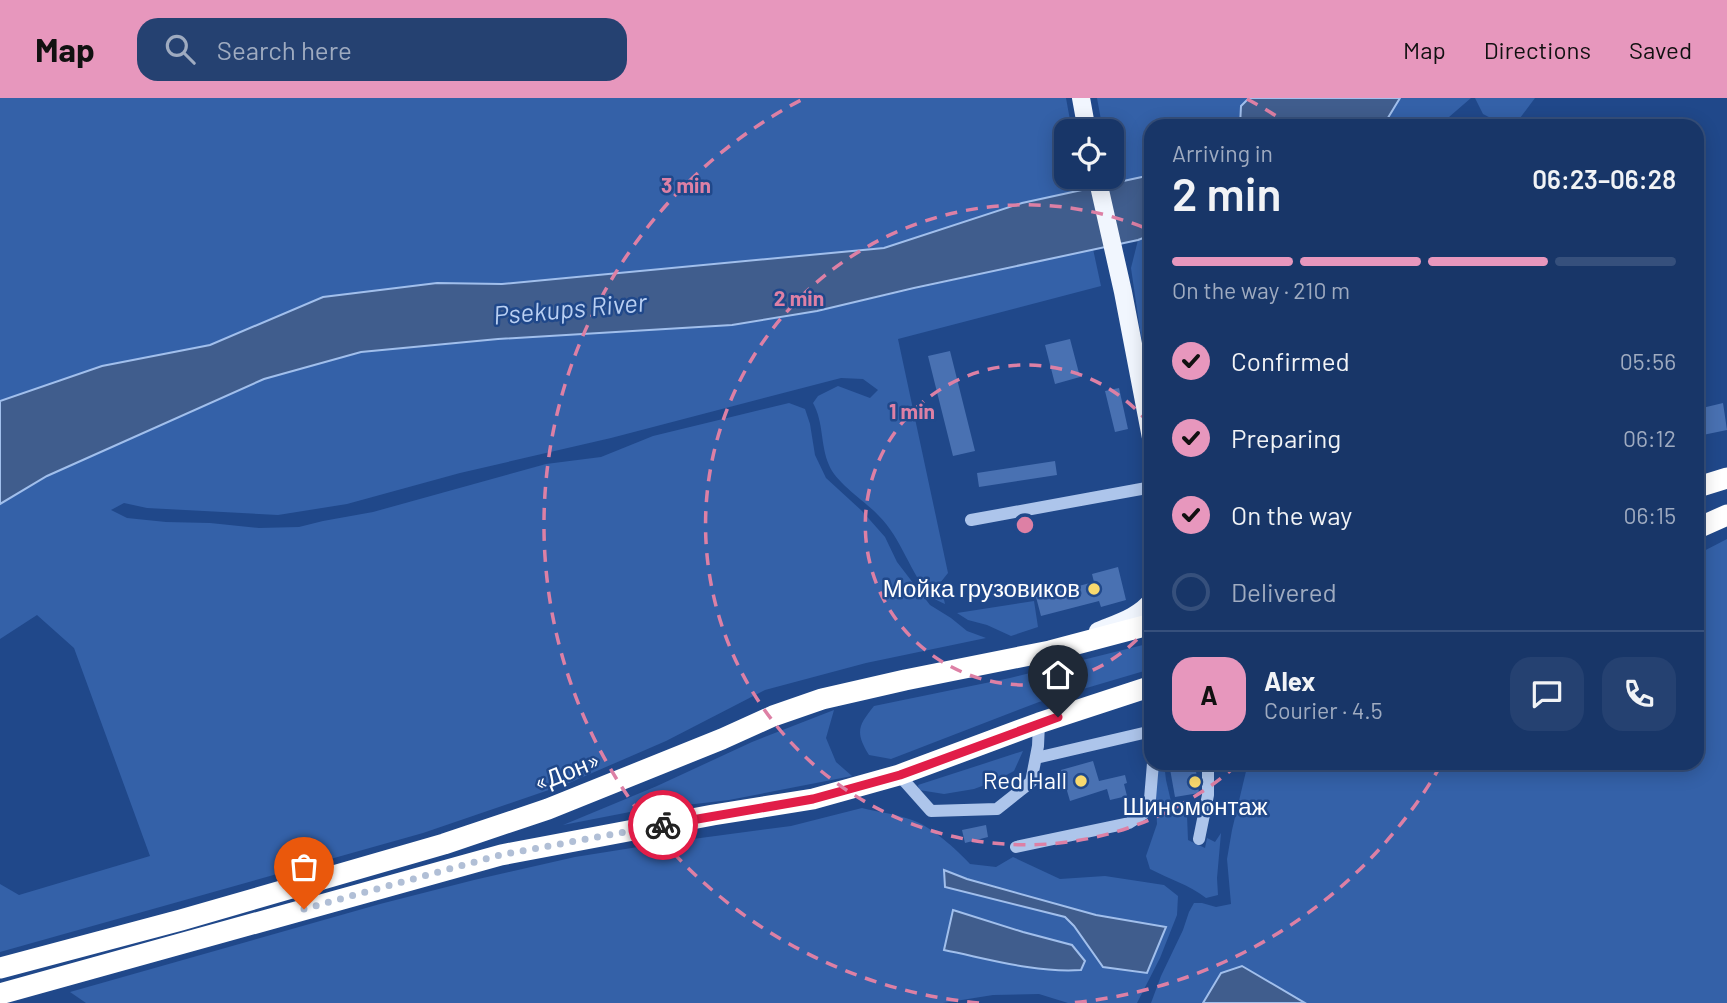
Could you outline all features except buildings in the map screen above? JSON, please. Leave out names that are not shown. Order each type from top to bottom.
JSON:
[{"type":"highway","points":[[1704,485],[1727,478]]},
{"type":"highway","points":[[1704,525],[1727,514]]},
{"type":"highway","name":"«Дон»","points":[[0,968],[181,920],[444,844],[548,809],[773,716],[822,699],[1050,651],[1144,626]]},
{"type":"highway","points":[[0,994],[500,855],[813,799],[900,775],[1039,723],[1144,689]]},
{"type":"main road","points":[[1100,189],[1144,401]]},
{"type":"main road","points":[[1050,651],[1132,616],[1144,607]]},
{"type":"lane","points":[[971,520],[1144,488]]},
{"type":"lane","points":[[1077,710],[1144,697]]},
{"type":"lane","points":[[900,775],[931,811],[997,809],[1031,782],[1039,723]]},
{"type":"lane","points":[[1036,758],[1144,734]]},
{"type":"lane","points":[[1016,847],[1129,823],[1143,814],[1150,799],[1152,770]]},
{"type":"lane","points":[[1199,839],[1208,795],[1208,770]]},
{"type":"shaded area","points":[[0,98],[1066,98],[1070,119],[1054,119],[1054,189],[1085,189],[1022,203],[884,248],[502,284],[437,283],[323,297],[210,345],[102,366],[0,401]]},
{"type":"shaded area","points":[[1097,98],[1249,98],[1241,106],[1240,119],[1144,119],[1144,177],[1124,181],[1124,119],[1101,119]]},
{"type":"shaded area","points":[[1400,98],[1471,98],[1449,119],[1387,119]]},
{"type":"shaded area","points":[[1475,98],[1535,98],[1519,119],[1493,119],[1483,114]]},
{"type":"shaded area","points":[[1144,238],[1144,350],[1131,268],[1138,240]]},
{"type":"shaded area","points":[[1093,249],[1101,286],[898,339],[948,573],[940,583],[945,604],[933,597],[924,587],[886,524],[844,485],[829,465],[813,403],[818,396],[838,386],[870,398],[878,390],[863,379],[841,378],[611,438],[460,473],[347,504],[278,515],[147,508],[124,503],[111,510],[127,518],[166,522],[259,528],[299,527],[373,512],[546,464],[601,457],[653,436],[789,403],[805,409],[815,455],[826,478],[862,511],[885,537],[897,562],[930,605],[967,631],[986,638],[866,663],[765,690],[666,741],[569,783],[423,833],[0,952],[0,884],[19,895],[150,856],[74,648],[37,615],[0,639],[0,504],[47,476],[264,379],[361,352],[498,339],[732,325],[817,311]]},
{"type":"shaded area","points":[[1727,539],[1727,1003],[1305,1003],[1295,997],[1221,973],[1203,1003],[1151,1003],[1194,903],[1216,907],[1231,904],[1227,859],[1246,770],[1704,770],[1704,551]]},
{"type":"shaded area","points":[[1034,601],[1038,627],[1011,636],[968,620],[957,613]]},
{"type":"shaded area","points":[[1144,645],[1144,671],[1039,702],[891,759],[869,755],[860,729],[874,706],[1010,678]]},
{"type":"shaded area","points":[[834,710],[826,738],[836,762],[852,776],[729,800],[635,811],[563,825],[752,742]]},
{"type":"shaded area","points":[[1023,751],[1014,771],[993,782],[974,789],[944,794],[919,790],[918,785]]},
{"type":"shaded area","points":[[1154,770],[1165,770],[1173,810],[1187,815],[1188,840],[1205,848],[1207,838],[1215,842],[1221,833],[1218,895],[1206,898],[1150,869],[1146,856],[1157,824]]},
{"type":"shaded area","points":[[862,808],[893,815],[928,828],[970,864],[996,867],[1013,857],[1060,879],[1105,876],[1164,885],[1178,896],[1177,915],[1160,958],[1137,1003],[1068,1003],[1039,994],[993,995],[943,1003],[86,1003],[70,992],[474,880],[575,857],[791,826]],"holes":[[[945,870],[967,879],[1127,921],[1147,973],[1103,967],[1065,916],[980,896]]]},
{"type":"water","points":[[1249,98],[1400,98],[1387,119],[1240,119],[1241,106]]},
{"type":"water","name":"Psekups River","points":[[1144,177],[1144,238],[1138,240],[817,311],[732,325],[498,339],[361,352],[264,379],[47,476],[0,504],[0,401],[102,366],[210,345],[323,297],[437,283],[502,284],[884,248],[1022,203],[1086,189],[1124,189],[1124,181]]},
{"type":"water","points":[[944,870],[967,879],[1096,915],[1166,927],[1147,973],[1103,967],[1065,917],[945,887]]},
{"type":"water","points":[[953,910],[1072,945],[1085,961],[1081,970],[1047,969],[944,950]]},
{"type":"water","points":[[1242,966],[1305,1003],[1203,1003],[1221,973]]},
{"type":"way so far","points":[[304,909],[500,855],[663,825]]},
{"type":"place","name":"Мойка грузовиков","points":[[1094,589]]},
{"type":"place","name":"Red Hall","points":[[1081,781]]},
{"type":"place","name":"Шиномонтаж","points":[[1195,782]]},
{"type":"route","points":[[663,825],[813,799],[900,775],[1058,717]]}]
